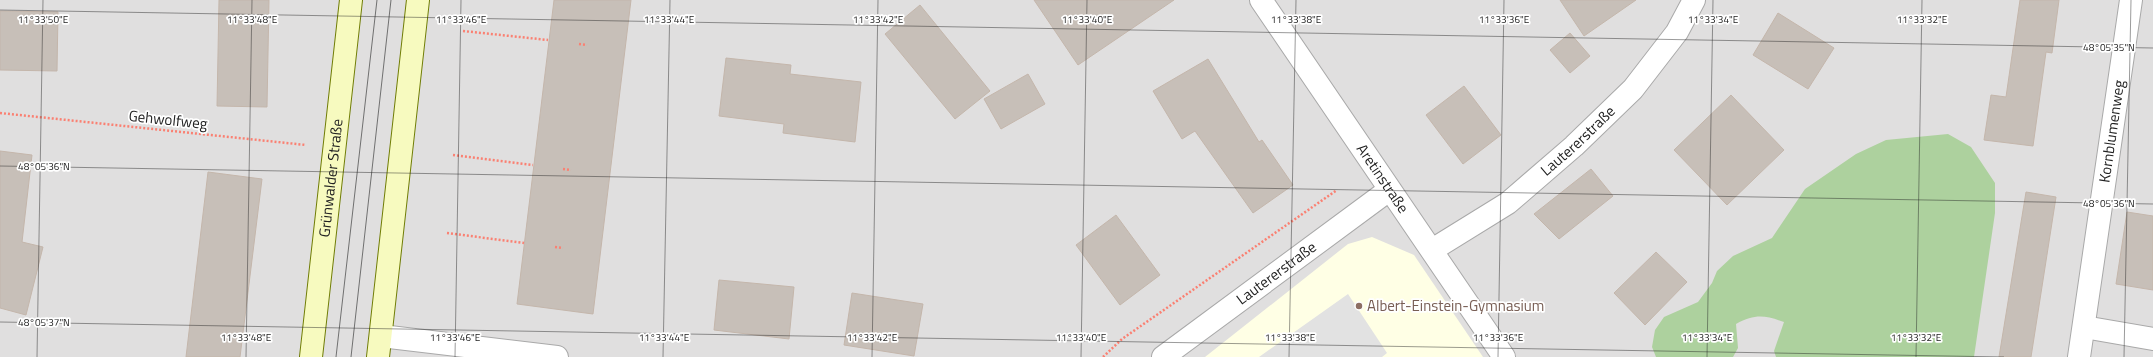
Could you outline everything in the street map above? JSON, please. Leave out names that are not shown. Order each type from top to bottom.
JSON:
[{"type":"main road","name":"Grünwalder Straße","points":[[311,357],[351,0]]},
{"type":"main road","points":[[379,347],[418,0]]},
{"type":"street","name":"Aretinstraße","points":[[1261,0],[1504,357]]},
{"type":"street","name":"Lautererstraße","points":[[1432,250],[1508,203],[1574,146],[1633,89],[1677,32],[1694,0]]},
{"type":"street","name":"Kornblumenweg","points":[[2079,357],[2131,0]]},
{"type":"street","name":"Lautererstraße","points":[[1163,357],[1389,190]]},
{"type":"street","points":[[2084,328],[2153,339]]},
{"type":"street","points":[[379,347],[557,357]]},
{"type":"path","points":[[463,31],[548,40]]},
{"type":"path","points":[[580,44],[587,44]]},
{"type":"path","name":"Gehwolfweg","points":[[0,113],[335,148]]},
{"type":"path","points":[[453,155],[533,165]]},
{"type":"path","points":[[1103,357],[1122,339],[1372,165]]},
{"type":"path","points":[[563,169],[571,170]]},
{"type":"path","points":[[447,233],[524,243]]},
{"type":"path","points":[[555,247],[563,248]]},
{"type":"shaded area","points":[[0,0],[2153,0],[2153,357],[0,357]]},
{"type":"shaded area","name":"Albert-Einstein-Gymnasium","points":[[1372,237],[1414,255],[1483,357],[1205,357],[1348,244]]},
{"type":"shaded area","points":[[1348,294],[1387,353],[1382,357],[1259,357]]},
{"type":"green space","points":[[1948,134],[1971,147],[1995,183],[1995,213],[1974,357],[1776,357],[1774,351],[1784,322],[1765,317],[1754,317],[1736,324],[1738,348],[1733,357],[1656,357],[1652,347],[1655,330],[1664,317],[1698,302],[1712,283],[1717,271],[1733,256],[1772,238],[1805,189],[1856,154],[1886,140]]},
{"type":"building","points":[[219,0],[269,0],[267,107],[217,106]]},
{"type":"building","points":[[554,0],[631,0],[593,314],[517,304]]},
{"type":"building","points":[[1034,0],[1174,0],[1078,65]]},
{"type":"building","points":[[1560,0],[1636,0],[1584,36]]},
{"type":"building","points":[[2020,0],[2059,0],[2052,53],[2046,52],[2033,146],[1984,140],[1991,95],[2006,97]]},
{"type":"building","points":[[920,5],[990,91],[955,119],[885,34]]},
{"type":"building","points":[[0,11],[58,12],[57,71],[0,70]]},
{"type":"building","points":[[1778,13],[1834,48],[1808,89],[1753,55]]},
{"type":"building","points":[[1570,33],[1590,56],[1570,73],[1550,50]]},
{"type":"building","points":[[726,58],[791,65],[790,74],[861,82],[855,142],[783,133],[784,124],[719,116]]},
{"type":"building","points":[[1208,59],[1259,142],[1262,140],[1293,185],[1253,213],[1195,131],[1182,139],[1153,91]]},
{"type":"building","points":[[1028,74],[1045,104],[1001,129],[984,99]]},
{"type":"building","points":[[1464,86],[1501,135],[1463,164],[1426,115]]},
{"type":"building","points":[[1731,95],[1784,150],[1727,205],[1674,150]]},
{"type":"building","points":[[0,151],[32,155],[22,242],[43,247],[26,315],[0,308]]},
{"type":"building","points":[[1591,169],[1613,196],[1559,239],[1534,214]]},
{"type":"building","points":[[208,172],[262,179],[240,357],[186,357]]},
{"type":"building","points":[[2026,192],[2056,197],[2031,357],[1999,357]]},
{"type":"building","points":[[2127,212],[2153,216],[2153,290],[2116,284]]},
{"type":"building","points":[[1116,215],[1160,275],[1120,305],[1076,245]]},
{"type":"building","points":[[1656,252],[1687,282],[1645,325],[1614,293]]},
{"type":"building","points":[[719,280],[794,287],[789,339],[714,330]]},
{"type":"building","points":[[852,293],[923,304],[914,356],[844,345]]},
{"type":"tram line","points":[[336,357],[377,0]]},
{"type":"tram line","points":[[351,357],[391,0]]},
{"type":"place","name":"Albert-Einstein-Gymnasium","points":[[1359,306]]}]
